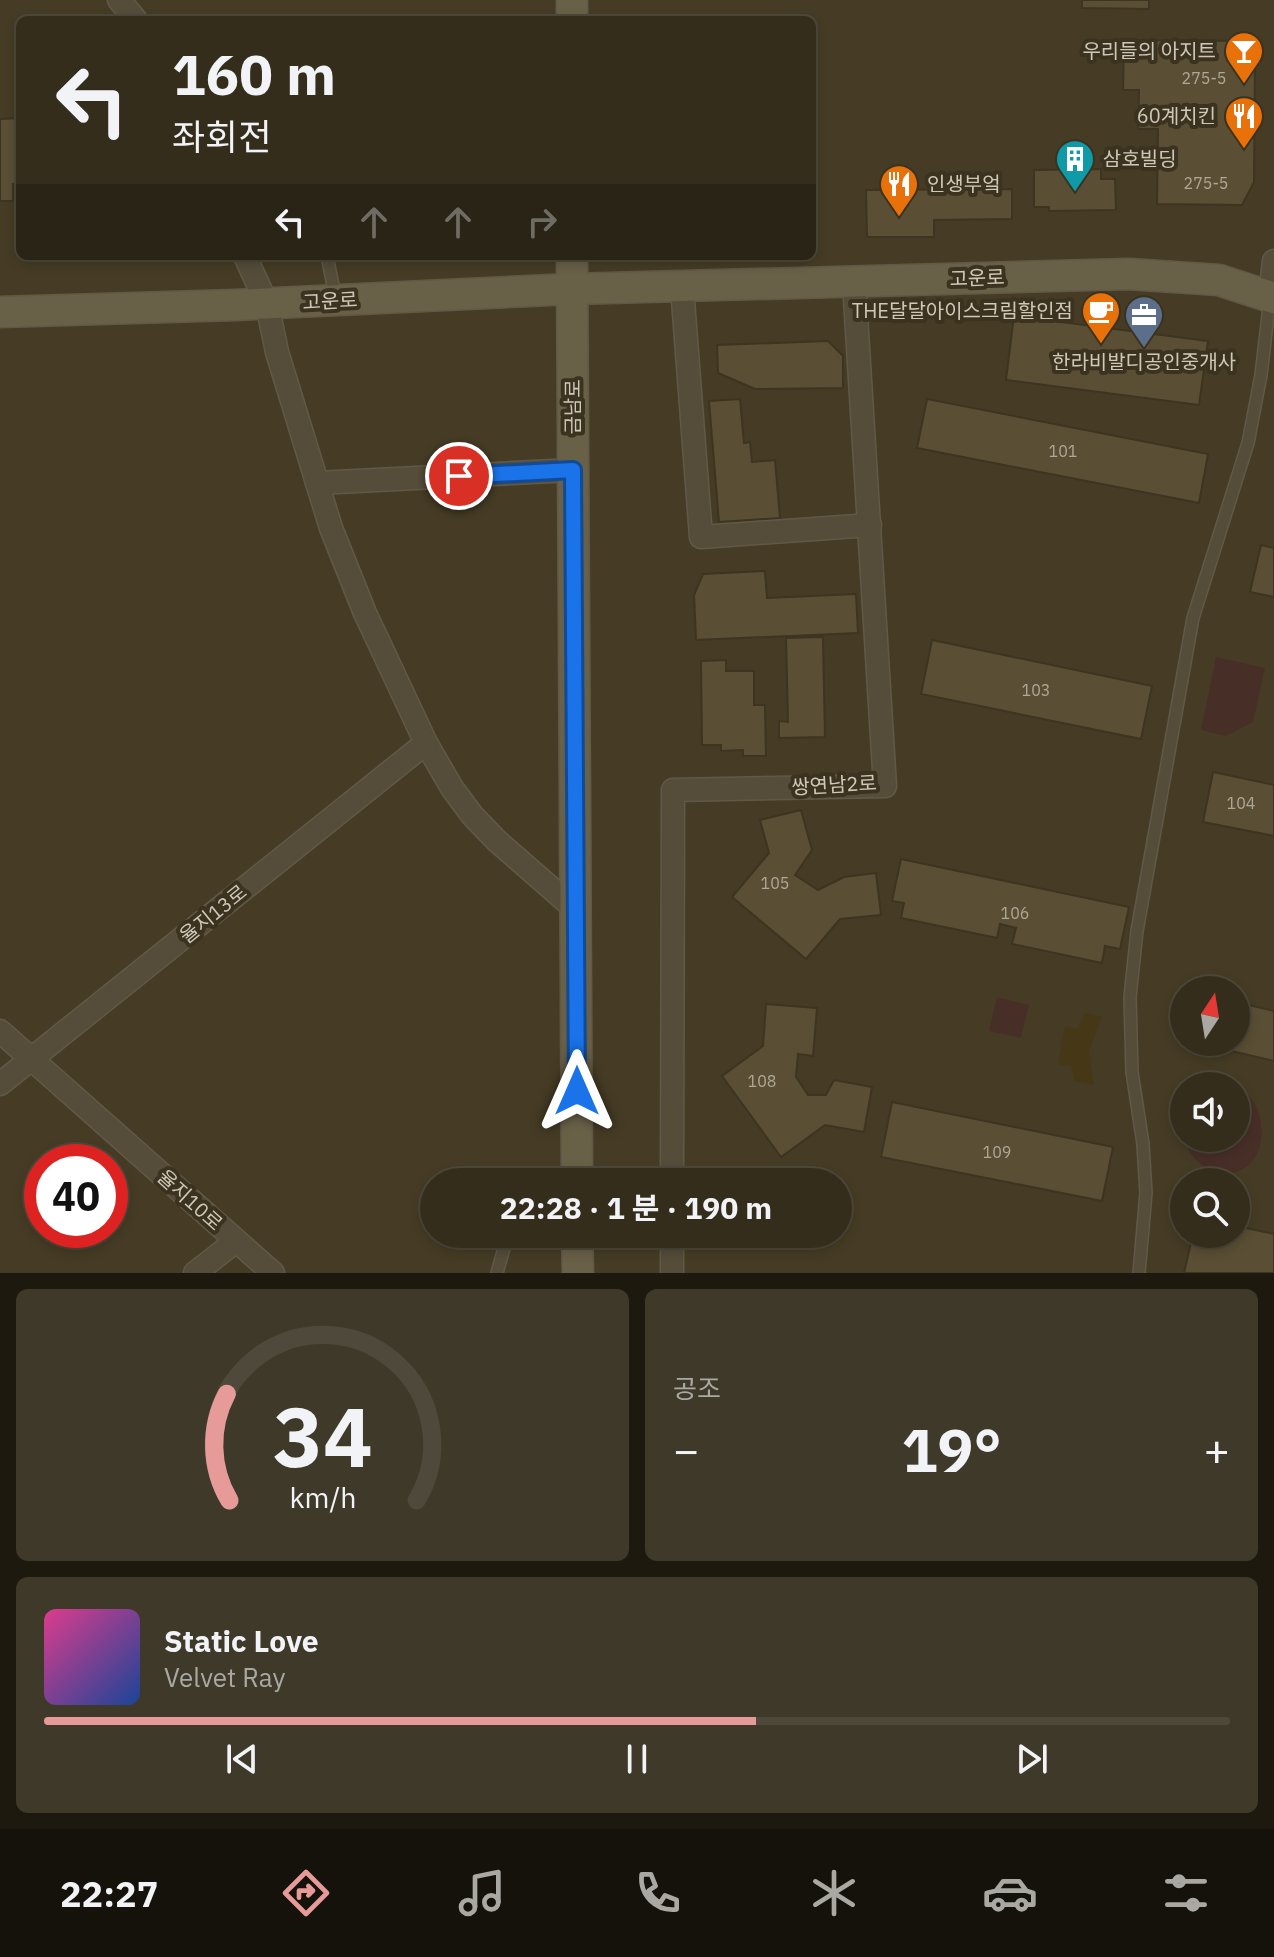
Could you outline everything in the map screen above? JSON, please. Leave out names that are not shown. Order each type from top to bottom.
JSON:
[{"type":"street","points":[[119,0],[133,16]]},
{"type":"street","points":[[247,260],[267,304],[279,358],[331,528],[365,613],[426,743],[472,815],[504,848],[575,909]]},
{"type":"street","name":"금남로","points":[[572,260],[577,1168]]},
{"type":"street","points":[[1272,297],[1274,261]]},
{"type":"street","name":"고운로","points":[[0,312],[267,304],[572,289],[1174,275],[1223,281],[1272,297]]},
{"type":"street","name":"쌍연남2로","points":[[672,1168],[673,790],[885,786],[854,282]]},
{"type":"street","points":[[682,287],[701,537],[870,525]]},
{"type":"street","points":[[317,483],[573,470]]},
{"type":"street","name":"율지13로","points":[[0,1084],[426,743]]},
{"type":"street","name":"율지10로","points":[[0,1031],[273,1273]]},
{"type":"street","points":[[195,1273],[236,1241]]},
{"type":"street","points":[[577,1248],[578,1273]]},
{"type":"street","points":[[672,1248],[672,1273]]},
{"type":"lane","points":[[328,260],[336,300]]},
{"type":"lane","points":[[1139,1273],[1146,1193],[1143,1144],[1132,1072],[1130,997],[1137,931],[1193,618],[1248,443],[1272,297]]},
{"type":"lane","points":[[497,1273],[504,1248]]},
{"type":"shaded area","points":[[1216,657],[1265,668],[1253,722],[1226,736],[1201,730]]},
{"type":"shaded area","points":[[997,997],[1029,1005],[1021,1038],[989,1031]]},
{"type":"shaded area","points":[[1085,1013],[1102,1017],[1089,1052],[1094,1085],[1074,1081],[1071,1066],[1058,1064],[1065,1026],[1077,1029]]},
{"type":"shaded area","points":[[1250,1098],[1253,1101],[1260,1116],[1262,1133],[1252,1162],[1244,1168],[1206,1168],[1190,1152],[1250,1152]]},
{"type":"building","points":[[1082,0],[1149,0],[1149,9],[1082,8]]},
{"type":"building","points":[[1124,40],[1244,41],[1255,51],[1254,182],[1242,205],[1157,204],[1158,129],[1138,129],[1139,90],[1123,90]]},
{"type":"building","points":[[16,118],[13,201],[0,201],[0,119]]},
{"type":"building","name":"삼호빌딩","points":[[1101,169],[1101,179],[1115,179],[1116,210],[1049,211],[1049,207],[1034,207],[1034,170]]},
{"type":"building","points":[[1012,189],[1012,219],[934,220],[934,237],[867,237],[866,190]]},
{"type":"building","points":[[1014,316],[1208,341],[1199,405],[1006,380]]},
{"type":"building","points":[[828,341],[843,356],[843,388],[755,389],[718,373],[717,345]]},
{"type":"building","points":[[740,399],[744,443],[750,442],[752,462],[775,460],[780,518],[719,522],[709,401]]},
{"type":"building","points":[[927,399],[1208,454],[1199,503],[917,448]]},
{"type":"building","points":[[1261,545],[1274,548],[1274,597],[1250,592]]},
{"type":"building","points":[[765,571],[767,598],[856,594],[858,633],[696,640],[694,595],[703,574]]},
{"type":"building","points":[[823,637],[825,737],[779,738],[779,721],[788,722],[786,638]]},
{"type":"building","points":[[932,640],[1152,686],[1141,739],[921,694]]},
{"type":"building","points":[[726,660],[726,671],[754,671],[754,705],[765,705],[766,756],[743,756],[743,750],[721,751],[721,745],[702,745],[701,661]]},
{"type":"building","points":[[1213,772],[1274,785],[1274,836],[1203,822]]},
{"type":"building","points":[[801,810],[812,850],[795,875],[818,890],[844,877],[876,873],[881,915],[840,919],[806,959],[732,897],[769,853],[760,820]]},
{"type":"building","points":[[901,859],[1129,907],[1120,949],[1105,946],[1102,963],[1012,944],[1016,928],[1000,924],[997,938],[901,918],[904,903],[892,901]]},
{"type":"building","points":[[766,1004],[817,1008],[813,1056],[798,1054],[796,1077],[808,1095],[826,1095],[834,1080],[872,1087],[864,1132],[825,1125],[781,1157],[722,1076],[763,1046]]},
{"type":"building","points":[[1250,1005],[1274,1011],[1274,1061],[1250,1055]]},
{"type":"building","points":[[892,1102],[1113,1147],[1102,1201],[881,1157]]},
{"type":"building","points":[[1250,1229],[1274,1234],[1274,1273],[1184,1273],[1190,1248],[1250,1248]]},
{"type":"place","name":"우리들의 아지트","points":[[1244,85]]},
{"type":"place","name":"60계치킨","points":[[1244,150]]},
{"type":"place","name":"삼호빌딩","points":[[1075,193]]},
{"type":"place","name":"인생부엌","points":[[899,218]]},
{"type":"place","name":"THE달달아이스크림할인점","points":[[1101,345]]},
{"type":"place","name":"한라비발디공인중개사","points":[[1144,349]]},
{"type":"route","points":[[459,476],[573,470],[577,1091]]}]
